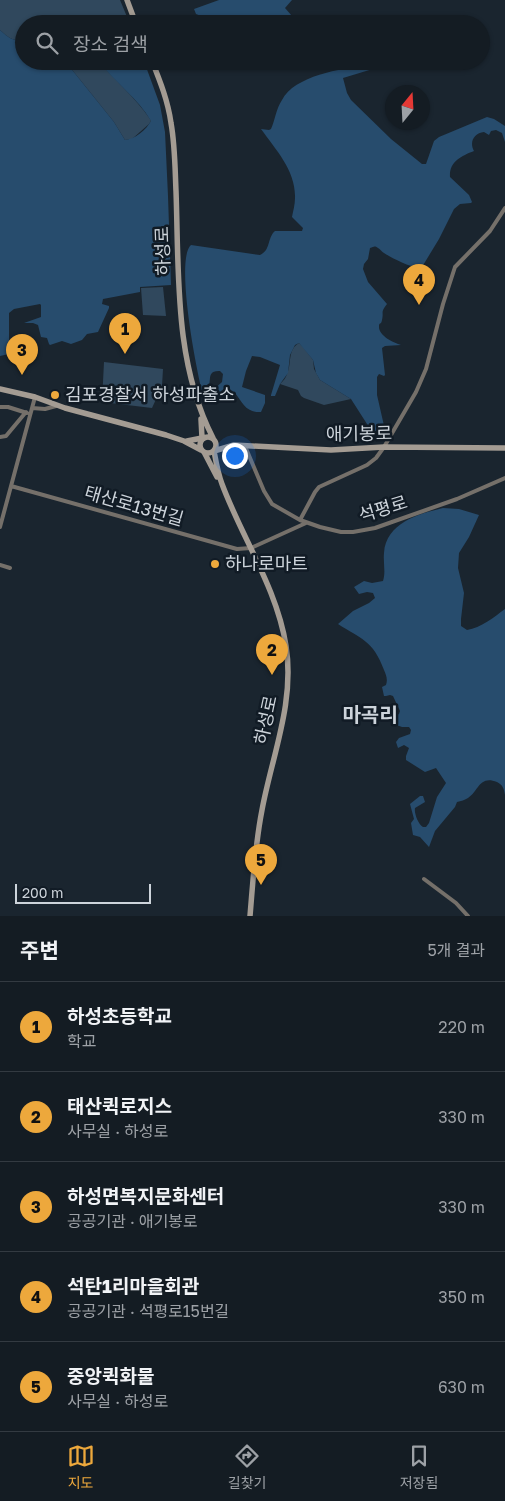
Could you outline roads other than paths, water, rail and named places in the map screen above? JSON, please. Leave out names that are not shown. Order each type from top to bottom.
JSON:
[{"type":"street","points":[[127,0],[133,15]]},
{"type":"street","name":"하성로","points":[[155,70],[172,124],[183,330],[191,379],[201,414],[214,439]]},
{"type":"street","points":[[300,520],[320,486],[367,466],[384,447],[416,392],[426,369],[444,298],[455,267],[490,231],[505,208]]},
{"type":"street","points":[[0,389],[35,397],[184,441],[209,453],[214,451],[216,445],[214,439]]},
{"type":"street","points":[[0,437],[6,436],[28,413],[32,408],[35,397]]},
{"type":"street","points":[[32,408],[45,409],[58,405]]},
{"type":"street","points":[[0,407],[8,407],[28,413]]},
{"type":"street","points":[[0,527],[28,413]]},
{"type":"street","points":[[201,414],[202,438],[200,445],[221,483]]},
{"type":"street","points":[[184,441],[207,436],[234,445]]},
{"type":"street","name":"애기봉로","points":[[214,451],[234,445],[331,450],[384,447],[505,448]]},
{"type":"street","name":"석평로","points":[[245,446],[264,491],[279,509],[306,523],[341,532],[363,531],[457,499],[505,478]]},
{"type":"street","name":"하성로","points":[[214,451],[221,483],[267,583],[283,630],[286,649],[288,684],[283,718],[261,811],[250,916]]},
{"type":"street","name":"태산로13번길","points":[[10,486],[237,549],[251,548]]},
{"type":"street","points":[[251,548],[306,523]]},
{"type":"street","points":[[0,565],[10,568]]},
{"type":"street","points":[[424,878],[456,903],[468,916]]},
{"type":"place","name":"석탄1리마을회관","points":[[419,305]]},
{"type":"place","name":"하성초등학교","points":[[125,354]]},
{"type":"place","name":"하성면복지문화센터","points":[[22,375]]},
{"type":"place","name":"김포경찰서 하성파출소","points":[[55,395]]},
{"type":"place","name":"하나로마트","points":[[215,564]]},
{"type":"place","name":"태산퀵로지스","points":[[272,675]]},
{"type":"place","name":"중앙퀵화물","points":[[261,885]]},
{"type":"district","name":"마곡리","points":[[370,715]]}]
